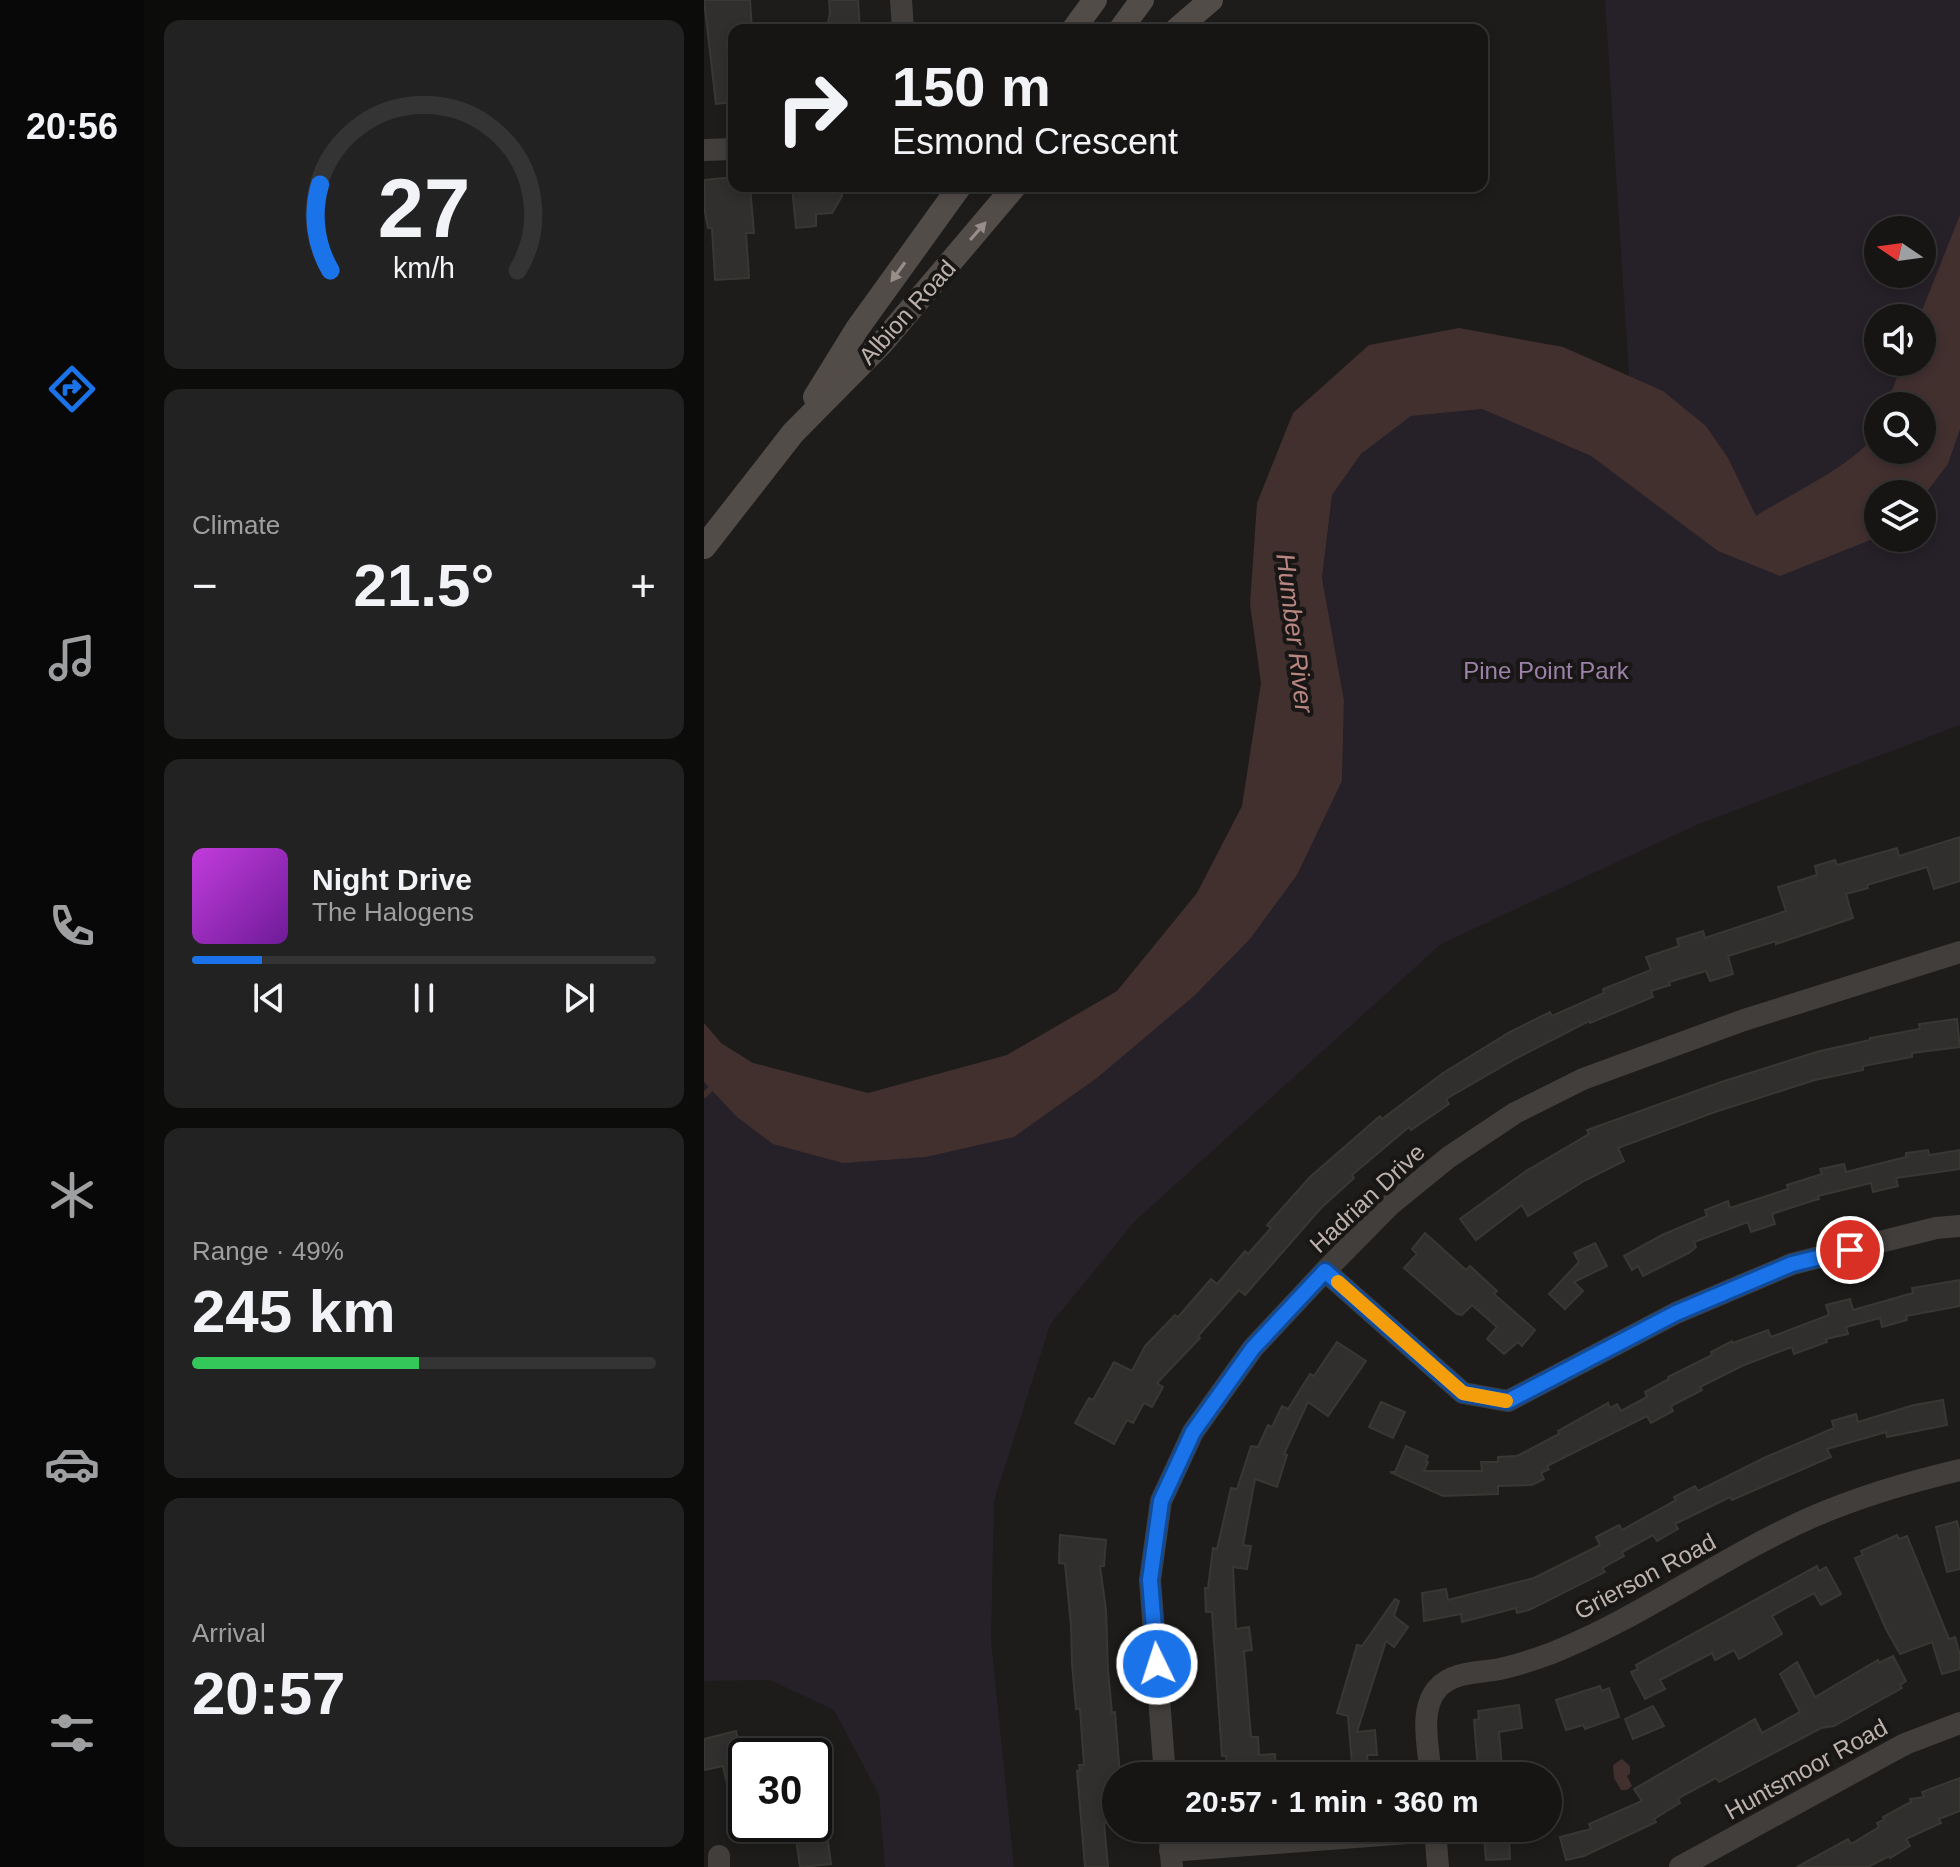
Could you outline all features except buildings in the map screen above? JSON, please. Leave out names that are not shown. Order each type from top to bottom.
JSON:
[{"type":"main road","points":[[1077,24],[1095,0]]},
{"type":"main road","points":[[1124,24],[1142,0]]},
{"type":"main road","points":[[1183,24],[1211,0]]},
{"type":"main road","name":"Albion Road","points":[[704,547],[793,433],[857,329],[956,192]]},
{"type":"main road","name":"Albion Road","points":[[793,433],[882,343],[1011,192]]},
{"type":"street","points":[[901,0],[903,24]]},
{"type":"street","points":[[704,150],[728,149]]},
{"type":"street","name":"Hadrian Drive","points":[[1164,1762],[1150,1580],[1161,1501],[1193,1432],[1253,1348],[1325,1271],[1390,1205],[1449,1157],[1515,1113],[1583,1079],[1744,1020],[1960,952]]},
{"type":"street","points":[[1325,1271],[1463,1393],[1508,1401],[1676,1313],[1792,1264],[1936,1228],[1960,1226]]},
{"type":"street","name":"Grierson Road","points":[[1430,1762],[1428,1709],[1436,1689],[1445,1681],[1549,1654],[1605,1628],[1810,1518],[1900,1485],[1960,1470]]},
{"type":"street","name":"Huntsmoor Road","points":[[1680,1867],[1905,1744],[1960,1723]]},
{"type":"street","points":[[1171,1859],[1326,1842]]},
{"type":"street","points":[[1436,1842],[1438,1867]]},
{"type":"green space","name":"Pine Point Park","points":[[1605,0],[1960,0],[1960,725],[1694,826],[1441,944],[1134,1222],[1050,1325],[994,1501],[991,1640],[1014,1867],[885,1867],[879,1795],[834,1710],[770,1680],[704,1681],[704,1082],[712,1088],[1014,1137],[1097,1078],[1193,996],[1250,939],[1297,875],[1342,781],[1344,700],[1322,578],[1332,495],[1361,454],[1411,416],[1482,409],[1591,456],[1631,485],[1629,376]]},
{"type":"water","name":"Humber River","points":[[1960,215],[1960,429],[1948,464],[1936,480],[1864,480],[1864,543],[1780,576],[1718,551],[1591,456],[1482,409],[1411,416],[1361,454],[1332,495],[1322,578],[1344,700],[1342,781],[1297,875],[1250,939],[1194,996],[1097,1078],[1014,1137],[926,1157],[843,1163],[773,1144],[737,1117],[704,1082],[704,1023],[721,1043],[753,1063],[868,1093],[1007,1055],[1117,991],[1197,893],[1242,806],[1261,683],[1250,604],[1257,503],[1293,413],[1369,345],[1459,328],[1563,347],[1663,391],[1706,426],[1728,458],[1756,516],[1842,465],[1864,446],[1864,464],[1936,464],[1936,392],[1891,392],[1898,376],[1936,376],[1936,304],[1925,304],[1931,288],[1936,288],[1936,275]]},
{"type":"water","points":[[1622,1759],[1630,1766],[1627,1776],[1632,1786],[1627,1790],[1621,1790],[1614,1778],[1613,1765]]},
{"type":"waterway","points":[[704,1095],[716,1084]]},
{"type":"slow traffic","points":[[1338,1282],[1463,1393],[1506,1401]]},
{"type":"route","points":[[1157,1664],[1150,1580],[1161,1501],[1193,1432],[1253,1348],[1325,1271],[1463,1393],[1508,1401],[1676,1313],[1792,1264],[1850,1250]]}]
